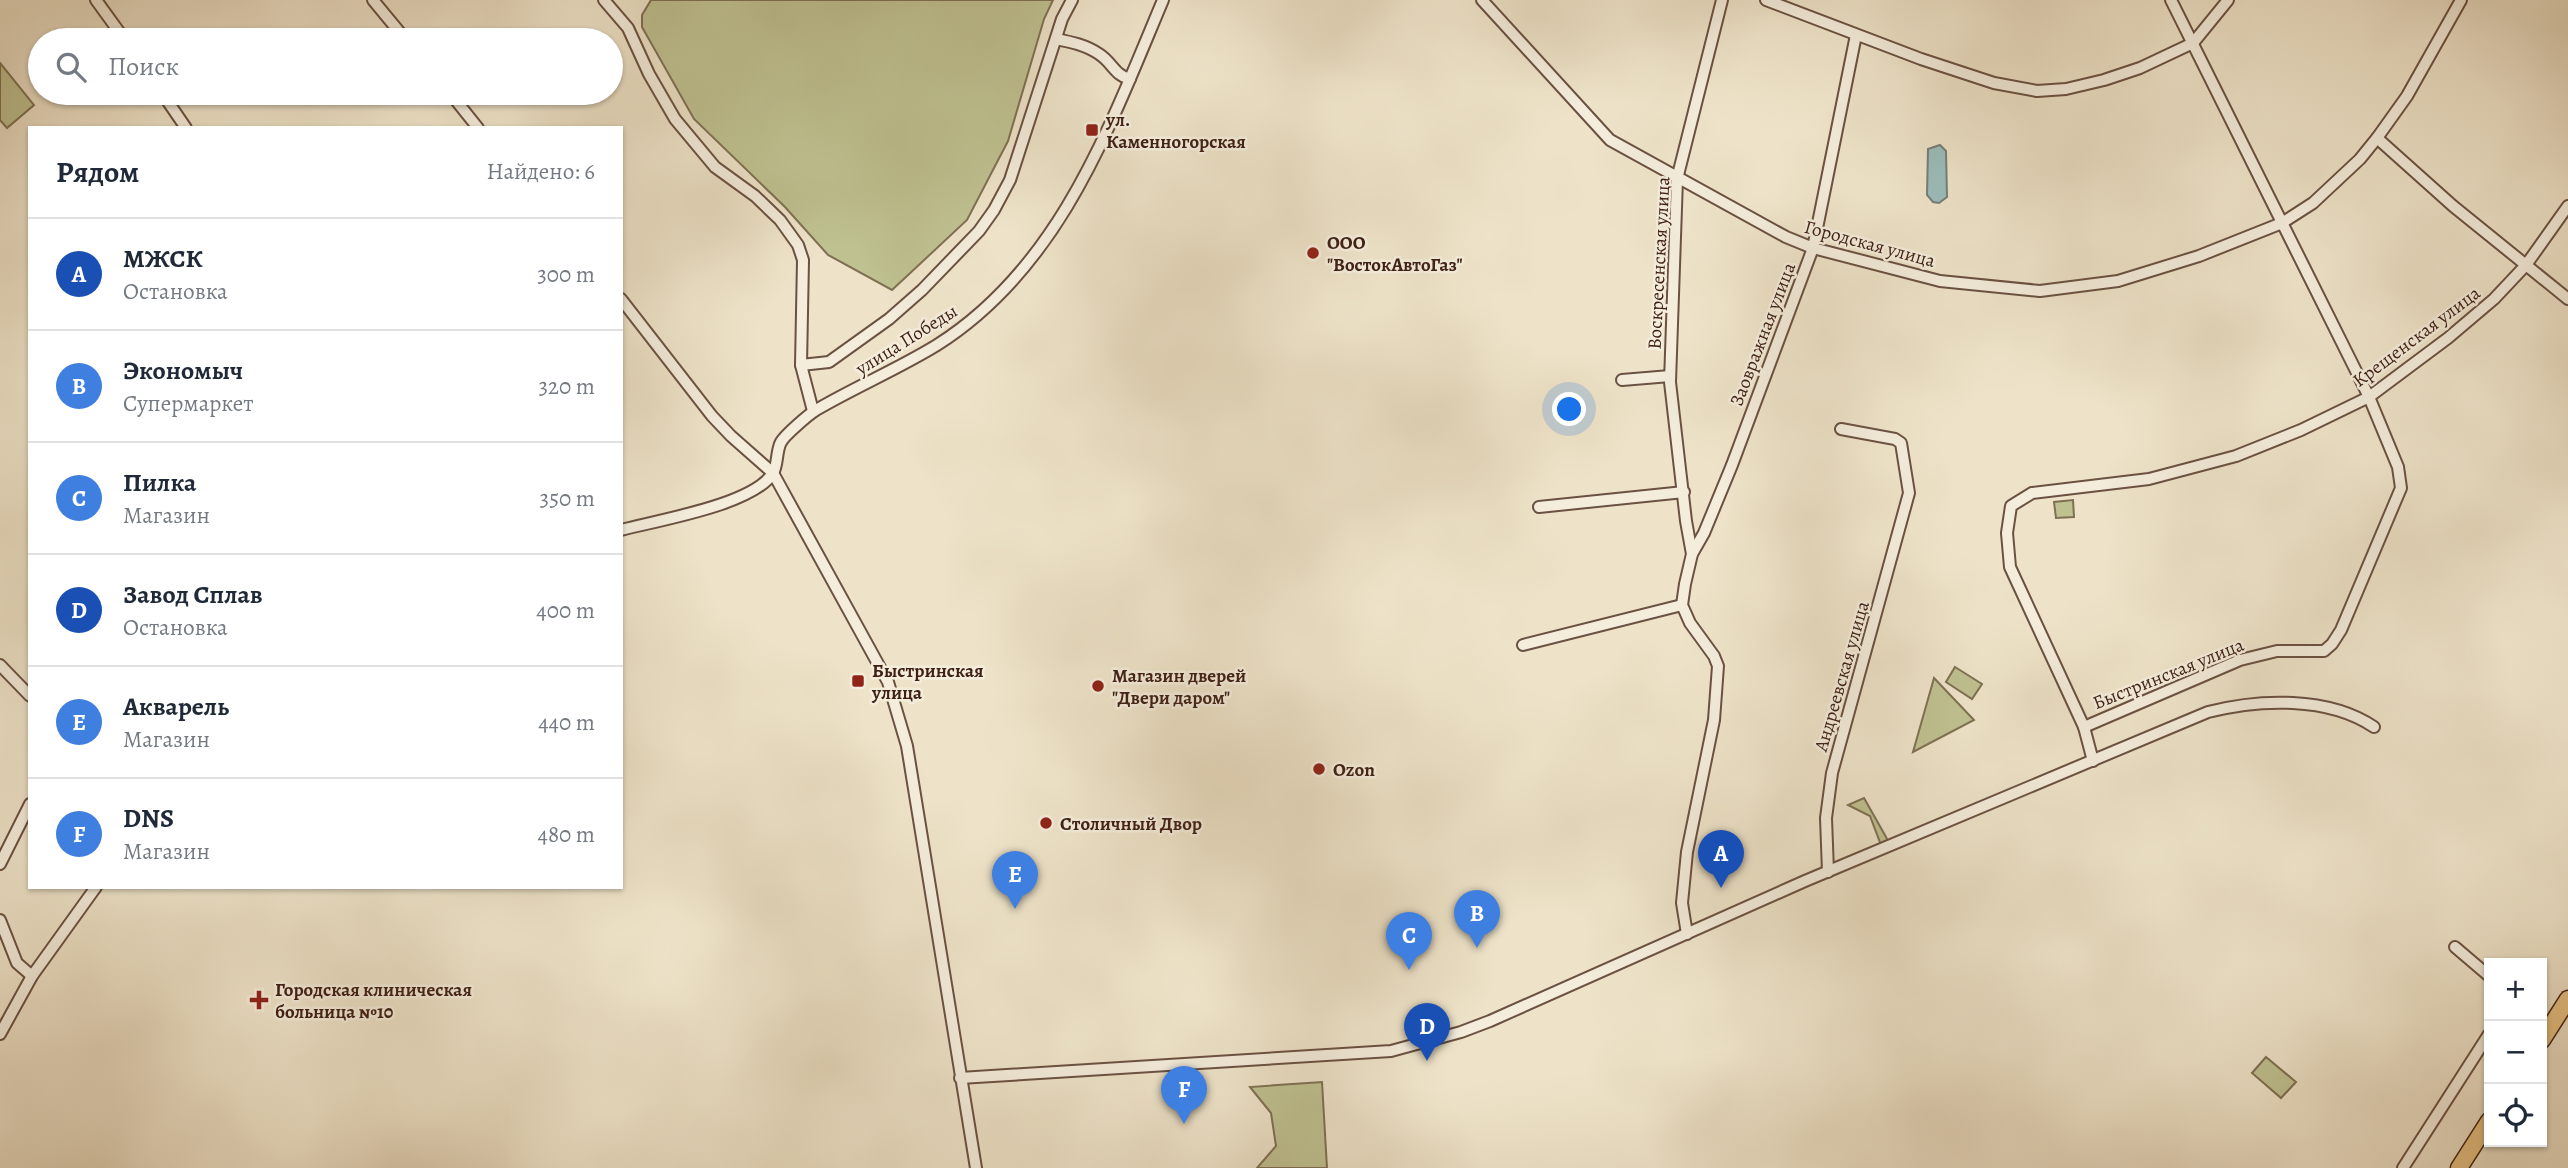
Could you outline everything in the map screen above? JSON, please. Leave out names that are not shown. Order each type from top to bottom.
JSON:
[{"type":"highway","points":[[2547,1032],[2568,999]]},
{"type":"highway","points":[[2459,1168],[2484,1129]]},
{"type":"street","points":[[96,0],[116,28]]},
{"type":"street","points":[[373,0],[396,28]]},
{"type":"street","points":[[604,0],[628,28],[649,74],[675,118],[715,167],[755,196],[780,220],[797,245],[803,260],[801,365],[813,411]]},
{"type":"street","points":[[801,365],[829,362],[889,319],[922,290],[979,231],[1010,180],[1062,19],[1072,0]]},
{"type":"street","name":"улица Победы","points":[[773,473],[781,441],[813,411],[938,344],[983,310],[1028,265],[1067,210],[1130,79],[1163,0]]},
{"type":"street","name":"Городская улица","points":[[1482,0],[1609,140],[1786,237],[1813,248],[1940,281],[2040,291],[2118,281],[2199,256],[2282,223],[2313,202],[2360,159],[2377,138],[2407,96],[2461,0]]},
{"type":"street","name":"Воскресенская улица","points":[[1692,554],[1686,521],[1671,370],[1676,179],[1722,0]]},
{"type":"street","points":[[1766,0],[1856,35],[1994,83],[2037,91],[2066,89],[2104,80],[2140,68],[2193,43],[2228,0]]},
{"type":"street","points":[[2171,0],[2369,397]]},
{"type":"street","name":"Заовражная улица","points":[[1692,554],[1704,533],[1732,465],[1813,248],[1856,35]]},
{"type":"street","points":[[1056,39],[1098,53],[1118,74],[1130,79]]},
{"type":"street","points":[[170,105],[185,126]]},
{"type":"street","points":[[460,105],[476,126]]},
{"type":"street","points":[[2377,138],[2453,206],[2568,299]]},
{"type":"street","name":"Крещенская улица","points":[[2084,727],[2010,567],[2007,533],[2011,506],[2026,495],[2149,479],[2236,456],[2301,430],[2369,397],[2448,338],[2494,299],[2526,265],[2568,206]]},
{"type":"street","points":[[623,302],[712,415],[731,436],[773,473],[888,682],[907,746],[976,1168]]},
{"type":"street","points":[[1622,380],[1671,370]]},
{"type":"street","name":"Быстринская улица","points":[[2084,727],[2240,660],[2277,651],[2324,651],[2332,645],[2341,630],[2401,488],[2398,467],[2369,397]]},
{"type":"street","name":"Андреевская улица","points":[[1828,872],[1826,818],[1832,773],[1909,493],[1901,443],[1895,439],[1841,429]]},
{"type":"street","points":[[623,529],[720,504],[752,492],[773,473]]},
{"type":"street","points":[[1539,507],[1684,492]]},
{"type":"street","points":[[1687,934],[1682,903],[1687,852],[1714,720],[1718,666],[1682,606],[1692,554]]},
{"type":"street","points":[[1523,645],[1682,606]]},
{"type":"street","points":[[0,665],[28,694]]},
{"type":"street","points":[[960,1079],[1391,1051],[1490,1021],[1828,872],[2208,712],[2239,706],[2302,703],[2342,713],[2374,727]]},
{"type":"street","points":[[2084,727],[2093,761]]},
{"type":"street","points":[[0,864],[28,808]]},
{"type":"street","points":[[0,1034],[32,976],[95,889]]},
{"type":"street","points":[[0,920],[17,964],[32,976]]},
{"type":"street","points":[[2455,947],[2484,972]]},
{"type":"street","points":[[2403,1168],[2484,1042]]},
{"type":"green space","points":[[651,0],[1053,0],[1044,19],[1008,141],[967,220],[892,290],[828,255],[785,207],[694,119],[642,27],[642,15]]},
{"type":"green space","points":[[0,63],[28,98],[28,105],[34,105],[7,128],[0,120]]},
{"type":"green space","points":[[2073,500],[2074,517],[2056,518],[2054,502]]},
{"type":"green space","points":[[1955,667],[1982,684],[1972,699],[1946,682]]},
{"type":"green space","points":[[1934,678],[1974,720],[1913,752]]},
{"type":"green space","points":[[1864,798],[1888,841],[1881,845],[1870,816],[1848,805]]},
{"type":"green space","points":[[2266,1057],[2296,1082],[2281,1098],[2252,1073]]},
{"type":"green space","points":[[1322,1082],[1327,1168],[1257,1168],[1276,1146],[1271,1113],[1250,1087]]},
{"type":"water","points":[[1940,145],[1946,151],[1947,197],[1939,203],[1933,202],[1927,195],[1928,149]]},
{"type":"place","name":"ул. Каменногорская","points":[[1092,130]]},
{"type":"place","name":"ООО \"ВостокАвтоГаз\"","points":[[1313,253]]},
{"type":"place","name":"Быстринская улица","points":[[858,681]]},
{"type":"place","name":"Магазин дверей \"Двери даром\"","points":[[1098,686]]},
{"type":"place","name":"Ozon","points":[[1319,769]]},
{"type":"place","name":"Столичный Двор","points":[[1046,823]]},
{"type":"place","name":"МЖСК","points":[[1721,888]]},
{"type":"place","name":"Акварель","points":[[1015,909]]},
{"type":"place","name":"Экономыч","points":[[1477,948]]},
{"type":"place","name":"Пилка","points":[[1409,970]]},
{"type":"place","name":"Городская клиническая больница №10","points":[[259,1000]]},
{"type":"place","name":"Завод Сплав","points":[[1427,1061]]},
{"type":"place","name":"DNS","points":[[1184,1124]]}]
